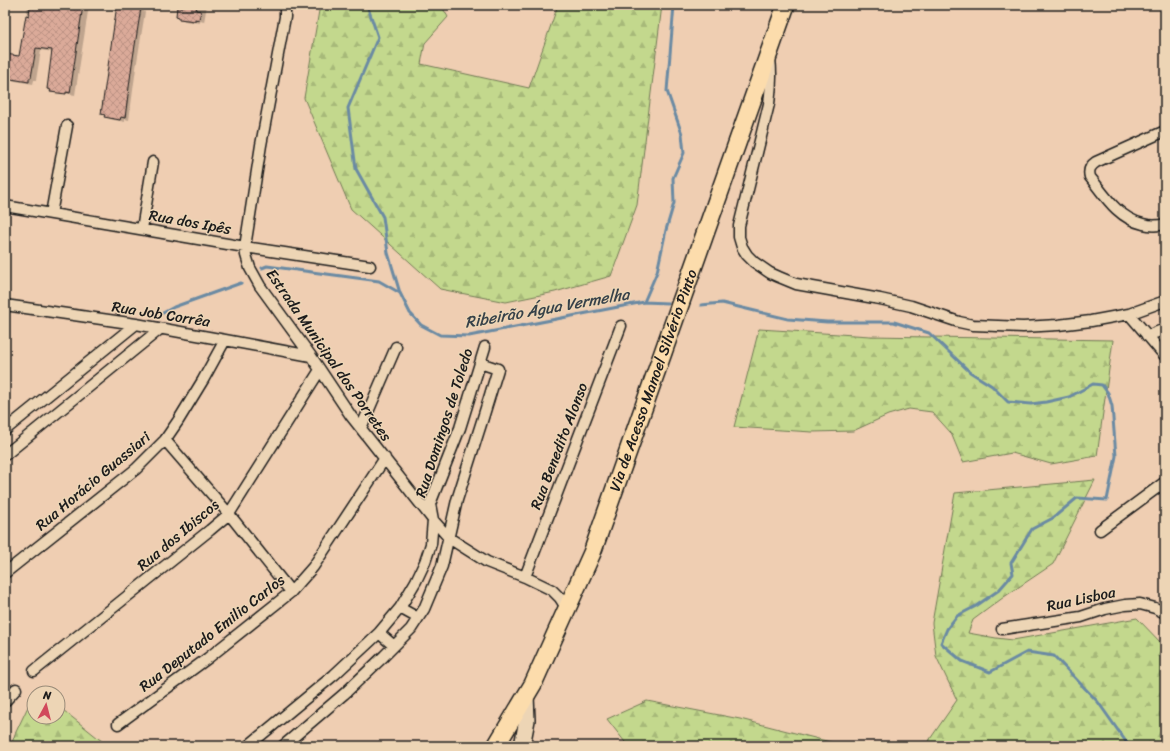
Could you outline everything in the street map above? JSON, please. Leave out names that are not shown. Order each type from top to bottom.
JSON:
[{"type":"main road","name":"Via de Acesso Manoel Silvério Pinto","points":[[496,746],[533,684],[599,536],[786,5]]},
{"type":"street","name":"Estrada Municipal dos Porretes","points":[[285,5],[285,17],[245,247],[250,268],[260,286],[311,356],[351,416],[433,520],[449,538],[487,562],[525,577],[552,590],[560,598],[567,609]]},
{"type":"street","points":[[769,52],[771,71],[769,104],[739,226],[739,237],[742,247],[747,255],[770,273],[796,284],[911,306],[959,322],[974,325],[1023,327],[1091,322],[1129,314],[1165,301]]},
{"type":"street","points":[[51,214],[67,126]]},
{"type":"street","points":[[1165,131],[1096,162],[1090,167],[1089,173],[1090,177],[1112,206],[1125,217],[1134,222],[1148,225],[1161,226],[1165,224]]},
{"type":"street","points":[[142,229],[153,162]]},
{"type":"street","name":"Rua dos Ipês","points":[[5,206],[245,247],[370,266]]},
{"type":"street","name":"Rua Job Corrêa","points":[[5,305],[136,324],[311,356]]},
{"type":"street","points":[[1129,314],[1165,356]]},
{"type":"street","points":[[5,430],[136,324]]},
{"type":"street","name":"Rua Benedito Alonso","points":[[525,577],[621,326]]},
{"type":"street","points":[[5,455],[160,329]]},
{"type":"street","points":[[1147,336],[1165,329]]},
{"type":"street","name":"Rua Horácio Guassiari","points":[[5,573],[136,469],[165,440],[203,380],[225,340]]},
{"type":"street","points":[[361,428],[396,347]]},
{"type":"street","name":"Rua Domingos de Toledo","points":[[248,746],[334,675],[400,608],[426,562],[431,544],[433,520],[430,504],[460,428],[485,347]]},
{"type":"street","points":[[283,746],[344,694],[394,646],[410,629],[424,609],[442,566],[457,500],[498,369],[480,363]]},
{"type":"street","name":"Rua dos Ibiscos","points":[[34,671],[229,514],[320,370]]},
{"type":"street","points":[[165,440],[229,514],[291,592]]},
{"type":"street","name":"Rua Deputado Emilio Carlos","points":[[118,724],[208,658],[291,592],[313,567],[384,458]]},
{"type":"street","points":[[1100,530],[1165,482]]},
{"type":"street","name":"Rua Lisboa","points":[[1002,629],[1081,617],[1105,609],[1125,605],[1140,604],[1155,608],[1165,613]]},
{"type":"street","points":[[400,608],[418,618]]},
{"type":"street","points":[[378,632],[394,646]]},
{"type":"street","points":[[5,701],[16,689]]},
{"type":"street","points":[[522,746],[527,720],[526,695]]},
{"type":"green space","points":[[320,5],[441,5],[448,17],[425,43],[421,64],[529,88],[558,5],[662,5],[637,205],[611,276],[555,292],[506,302],[440,289],[351,209],[304,98]]},
{"type":"green space","points":[[759,329],[870,336],[1113,340],[1097,456],[1051,464],[1012,453],[963,462],[951,433],[932,412],[909,409],[888,415],[853,431],[812,432],[734,427]]},
{"type":"green space","points":[[1095,480],[1053,564],[973,620],[968,633],[1013,640],[1137,618],[1165,647],[1165,746],[865,746],[928,742],[957,700],[936,656],[932,623],[955,493]]},
{"type":"green space","points":[[647,701],[740,719],[846,746],[628,746],[607,719]]},
{"type":"green space","points":[[26,711],[26,725],[66,725],[66,712],[108,746],[11,746]]},
{"type":"building","points":[[30,5],[83,5],[70,93],[50,92],[51,90],[47,89],[52,50],[36,48],[29,82],[5,78],[5,54],[19,56],[26,15],[29,16]]},
{"type":"building","points":[[117,5],[132,5],[137,6],[137,8],[141,8],[125,118],[121,117],[120,120],[104,117],[105,115],[101,114]]},
{"type":"building","points":[[182,5],[197,5],[196,10],[201,11],[199,20],[179,19],[179,17],[176,16],[177,7],[182,8]]},
{"type":"waterway","points":[[367,5],[378,37],[348,108],[356,169],[383,217],[388,253],[400,293]]},
{"type":"waterway","points":[[644,302],[657,272],[666,230],[674,203],[673,178],[684,153],[682,134],[667,91],[674,5]]},
{"type":"waterway","name":"Ribeirão Água Vermelha","points":[[262,268],[267,266],[379,281],[400,293],[410,313],[421,325],[440,335],[469,336],[644,302],[668,303]]},
{"type":"waterway","name":"Ribeirão Água Vermelha","points":[[161,314],[174,307],[241,283]]},
{"type":"waterway","name":"Ribeirão Água Vermelha","points":[[701,305],[722,303],[788,319],[827,322],[894,322],[929,333],[970,372],[992,386],[1008,402],[1031,404],[1046,402],[1069,397],[1093,384],[1102,385],[1108,393],[1112,406],[1116,456],[1107,500],[1077,498],[1053,518],[1032,529],[1011,563],[1013,574],[999,590],[976,606],[957,616],[947,629],[941,643],[962,661],[990,672],[1027,652],[1054,656],[1098,702],[1129,746]]}]
